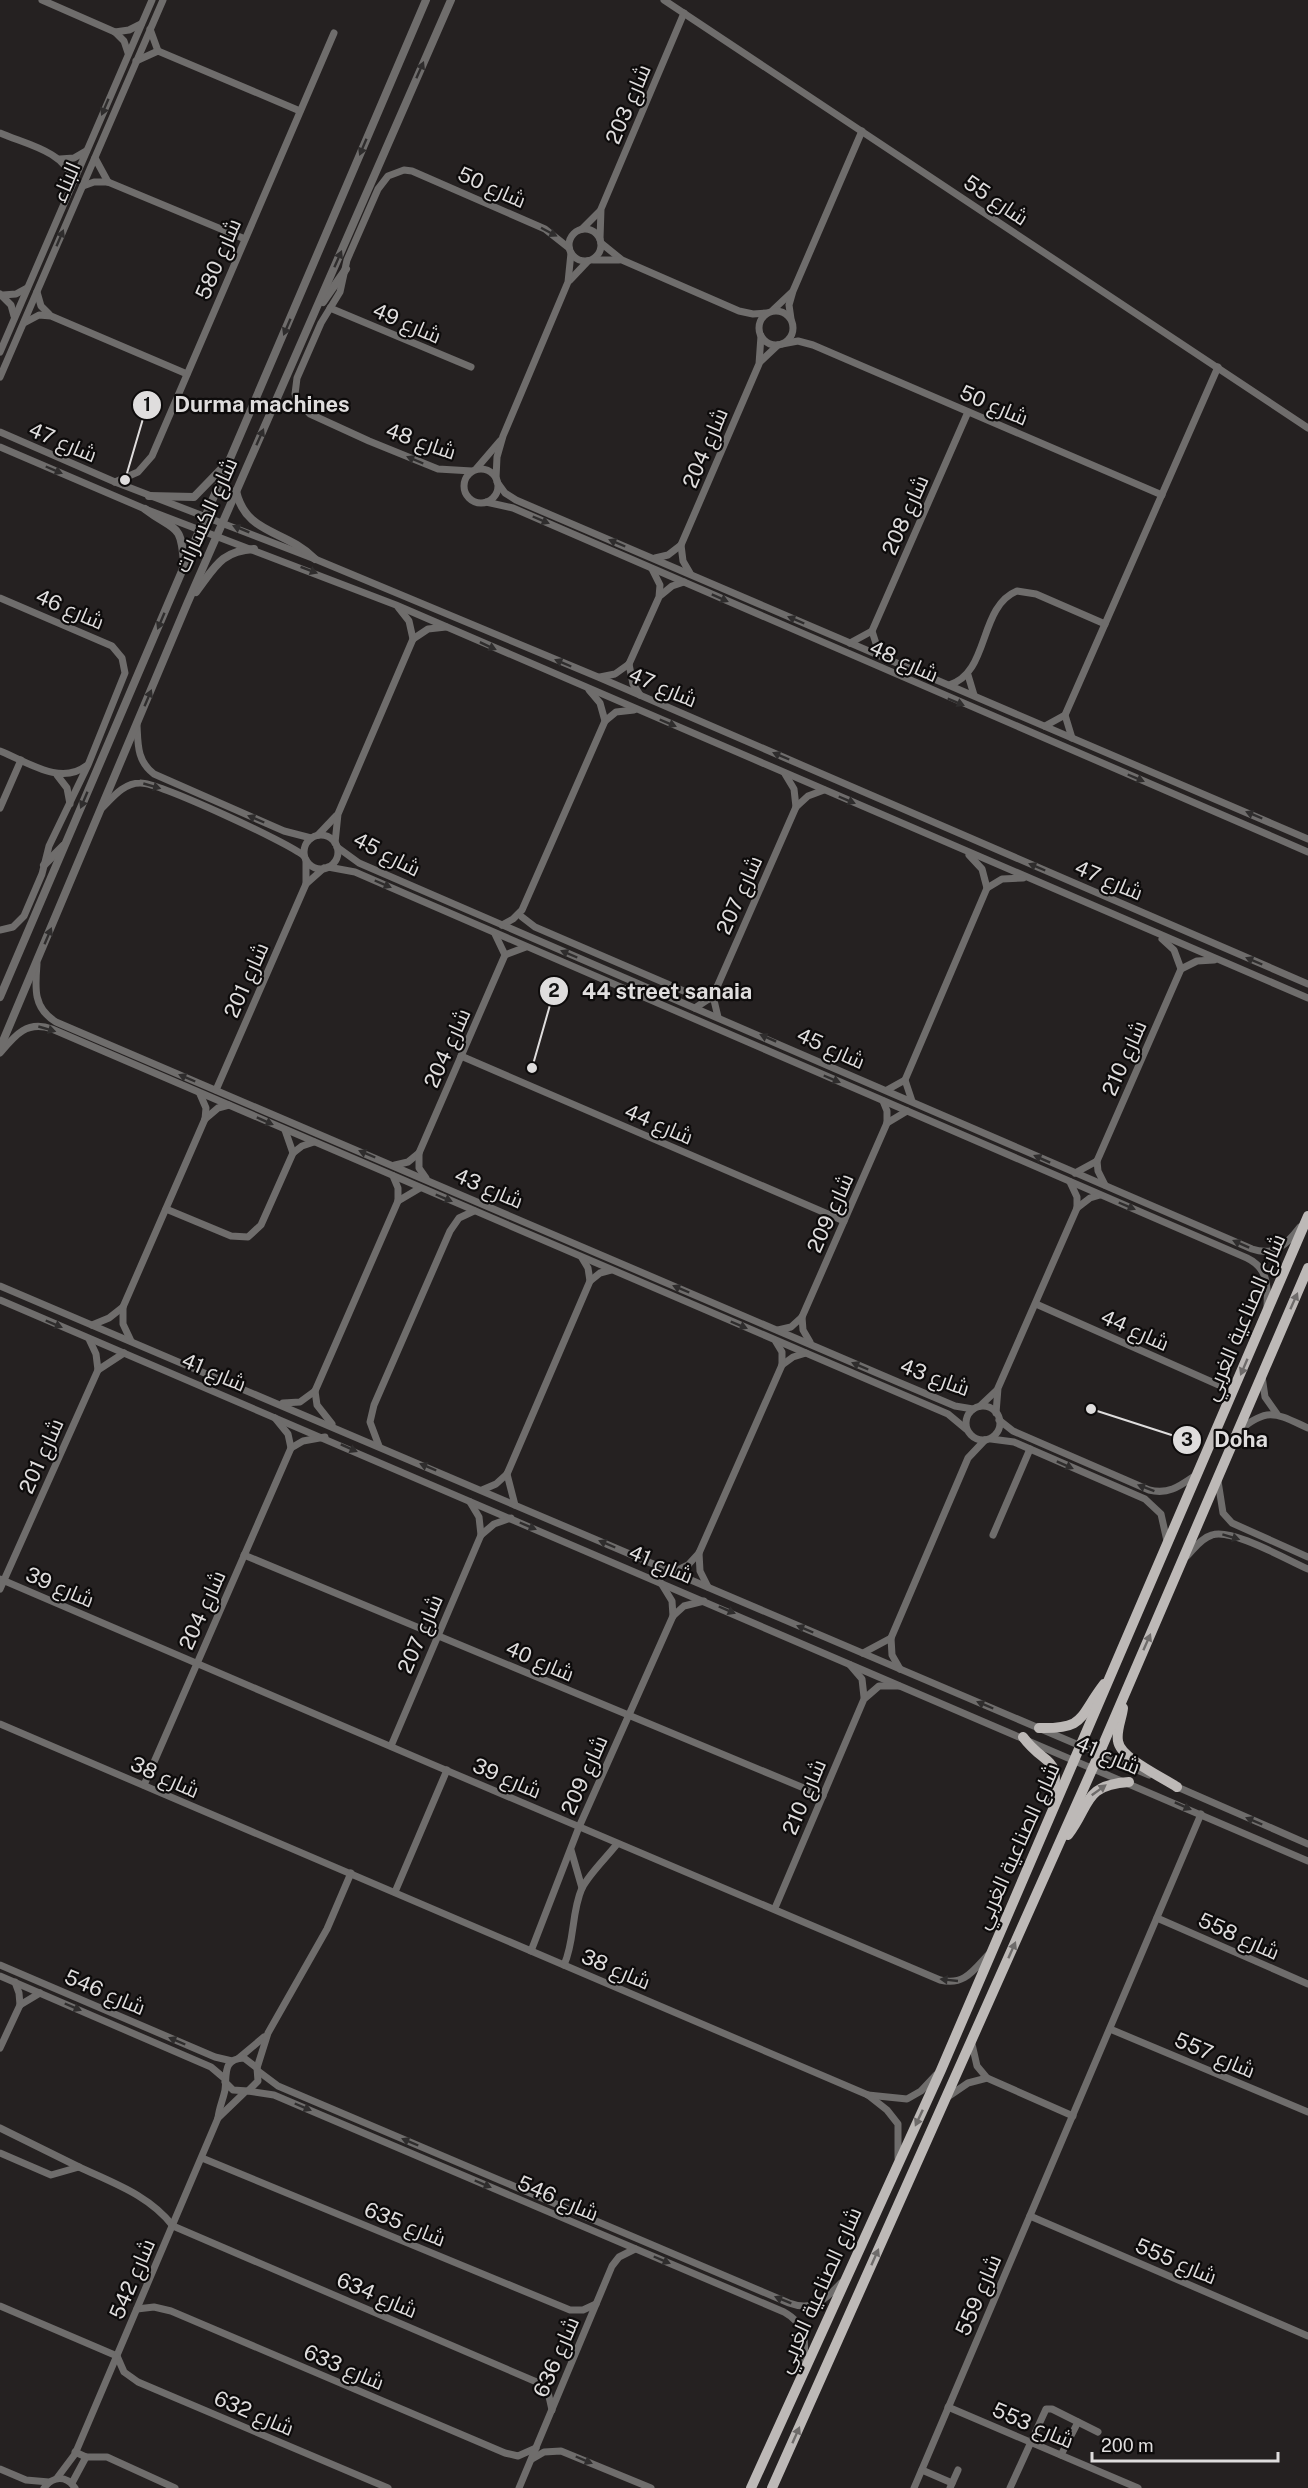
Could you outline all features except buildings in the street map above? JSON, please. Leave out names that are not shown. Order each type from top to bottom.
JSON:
[{"type":"main road","name":"شارع الصناعية الغربي","points":[[751,2488],[941,2070],[1047,1822],[1082,1747],[1307,1218]]},
{"type":"main road","name":"شارع الصناعية الغربي","points":[[772,2488],[1099,1754],[1308,1268]]},
{"type":"main road","points":[[1038,1728],[1073,1726],[1082,1718],[1115,1670]]},
{"type":"main road","points":[[1124,1696],[1118,1735],[1120,1748],[1130,1758],[1177,1787]]},
{"type":"main road","points":[[1023,1737],[1047,1758],[1054,1770],[1056,1784],[1047,1822]]},
{"type":"main road","points":[[1057,1849],[1074,1828],[1095,1792],[1109,1784],[1129,1782]]},
{"type":"street","points":[[42,0],[115,32],[124,41],[128,53]]},
{"type":"street","name":"البناء","points":[[0,352],[152,0]]},
{"type":"street","name":"البناء","points":[[0,377],[163,0]]},
{"type":"street","name":"شارع الكسارات","points":[[0,997],[426,0]]},
{"type":"street","name":"شارع الكسارات","points":[[0,1048],[187,604],[451,0]]},
{"type":"street","name":"شارع 55","points":[[664,0],[1308,428]]},
{"type":"street","name":"شارع 203","points":[[582,229],[601,208],[684,13]]},
{"type":"street","points":[[115,32],[129,30],[141,24]]},
{"type":"street","points":[[150,29],[158,51],[300,111]]},
{"type":"street","name":"شارع 580","points":[[115,482],[138,472],[146,465],[334,33]]},
{"type":"street","points":[[136,61],[158,51]]},
{"type":"street","points":[[738,311],[771,344],[780,344],[791,336],[792,322],[789,305],[793,291],[862,131]]},
{"type":"street","points":[[0,133],[60,159],[69,169],[74,181]]},
{"type":"street","points":[[60,159],[74,158],[86,151]]},
{"type":"street","points":[[95,158],[108,182]]},
{"type":"street","name":"شارع 50","points":[[346,269],[378,189],[388,176],[396,172],[412,171],[545,229],[570,250]]},
{"type":"street","points":[[82,187],[94,182],[108,182],[245,239]]},
{"type":"street","name":"شارع 203","points":[[601,208],[601,241]]},
{"type":"street","points":[[503,436],[464,481],[465,493],[474,501],[486,502],[495,494],[497,457],[503,436],[568,282],[572,236],[582,229],[591,230],[622,260],[738,311],[753,314],[783,312],[792,322]]},
{"type":"street","points":[[568,282],[599,253],[601,241]]},
{"type":"street","points":[[570,250],[578,260],[622,260]]},
{"type":"street","points":[[315,312],[346,269]]},
{"type":"street","points":[[330,308],[342,286],[346,269]]},
{"type":"street","points":[[1,294],[16,294],[27,288]]},
{"type":"street","points":[[760,333],[760,320],[793,291]]},
{"type":"street","points":[[37,292],[41,306],[51,316]]},
{"type":"street","points":[[1,294],[11,305],[14,317]]},
{"type":"street","name":"شارع 49","points":[[330,308],[471,367]]},
{"type":"street","name":"شارع 48","points":[[330,308],[321,322],[297,378],[295,386],[298,402],[310,414],[428,465],[447,471],[473,470]]},
{"type":"street","points":[[23,323],[39,315],[51,316],[187,375]]},
{"type":"street","name":"شارع 50","points":[[792,322],[813,345]]},
{"type":"street","name":"شارع 204","points":[[681,546],[759,364],[760,333]]},
{"type":"street","name":"شارع 50","points":[[780,344],[798,341],[813,345],[1162,495]]},
{"type":"street","name":"شارع 204","points":[[759,364],[780,344]]},
{"type":"street","points":[[1045,726],[1065,716],[1218,367]]},
{"type":"street","name":"شارع 208","points":[[872,631],[968,412]]},
{"type":"street","points":[[0,426],[4,434]]},
{"type":"street","name":"شارع 47","points":[[4,434],[149,496],[224,522],[598,677],[1308,984]]},
{"type":"street","name":"شارع 47","points":[[1,448],[145,509],[396,605],[1308,998]]},
{"type":"street","points":[[149,496],[194,497],[231,458]]},
{"type":"street","points":[[473,470],[487,470],[496,480]]},
{"type":"street","name":"شارع 48","points":[[496,480],[505,493],[516,500],[1308,839]]},
{"type":"street","points":[[236,491],[242,510],[249,519],[290,539],[315,559]]},
{"type":"street","name":"شارع 48","points":[[486,502],[513,508],[1308,852]]},
{"type":"street","points":[[145,509],[180,535],[184,545],[184,567]]},
{"type":"street","points":[[653,558],[668,555],[681,546],[683,561],[692,575]]},
{"type":"street","points":[[187,604],[225,556],[235,551],[254,549]]},
{"type":"street","points":[[598,677],[615,674],[629,664],[659,597],[660,585],[651,567]]},
{"type":"street","points":[[659,597],[667,589],[685,582]]},
{"type":"street","name":"شارع 48","points":[[949,685],[968,675],[1001,601],[1017,591],[1036,594],[1105,624]]},
{"type":"street","name":"شارع 46","points":[[0,598],[105,642],[122,658],[123,681],[88,765]]},
{"type":"street","points":[[103,807],[125,787],[149,784],[282,841],[316,868],[326,868],[336,859],[338,814],[413,639],[410,621],[396,605]]},
{"type":"street","points":[[413,639],[428,629],[448,627]]},
{"type":"street","points":[[850,643],[872,631],[880,656]]},
{"type":"street","points":[[629,664],[631,678],[640,695]]},
{"type":"street","name":"شارع 48","points":[[968,675],[974,696]]},
{"type":"street","points":[[586,687],[600,703],[605,722]]},
{"type":"street","points":[[502,925],[522,914],[605,722],[616,712],[638,710]]},
{"type":"street","points":[[1065,716],[1072,739]]},
{"type":"street","points":[[137,723],[139,753],[142,762],[154,774],[284,831],[330,837],[336,845]]},
{"type":"street","points":[[0,751],[57,775],[74,773],[88,765]]},
{"type":"street","points":[[0,808],[21,760]]},
{"type":"street","points":[[3,930],[19,922],[24,915],[49,846],[88,765]]},
{"type":"street","points":[[784,773],[794,789],[796,807]]},
{"type":"street","points":[[57,775],[67,788],[70,804]]},
{"type":"street","points":[[796,807],[808,796],[824,790]]},
{"type":"street","name":"شارع 207","points":[[711,997],[796,807]]},
{"type":"street","points":[[305,858],[305,846],[338,814]]},
{"type":"street","points":[[44,865],[66,844]]},
{"type":"street","name":"شارع 45","points":[[336,845],[359,863],[1259,1252],[1276,1250],[1284,1245],[1307,1218]]},
{"type":"street","points":[[966,852],[982,869],[987,888]]},
{"type":"street","name":"شارع 201","points":[[216,1090],[306,884],[305,858]]},
{"type":"street","name":"شارع 201","points":[[306,884],[326,868]]},
{"type":"street","name":"شارع 45","points":[[326,868],[355,872],[1255,1262],[1261,1268],[1267,1284],[1267,1313]]},
{"type":"street","points":[[887,1090],[905,1080],[987,888],[1002,879],[1028,878]]},
{"type":"street","points":[[522,914],[531,937]]},
{"type":"street","points":[[522,914],[535,927],[693,995],[711,997]]},
{"type":"street","points":[[494,932],[505,955],[526,946]]},
{"type":"street","points":[[1158,934],[1173,950],[1181,969],[1197,961],[1218,960]]},
{"type":"street","name":"شارع 204","points":[[419,1153],[505,955]]},
{"type":"street","name":"شارع 43","points":[[37,961],[35,994],[40,1007],[50,1018],[955,1406],[977,1408]]},
{"type":"street","name":"شارع 210","points":[[1097,1161],[1181,969]]},
{"type":"street","points":[[695,1008],[711,997]]},
{"type":"street","points":[[711,997],[718,1017]]},
{"type":"street","name":"شارع 43","points":[[0,1053],[21,1030],[44,1027],[948,1414],[967,1431]]},
{"type":"street","name":"شارع 44","points":[[461,1056],[844,1221]]},
{"type":"street","points":[[905,1080],[912,1101]]},
{"type":"street","points":[[131,1341],[123,1324],[123,1307],[205,1119],[205,1102],[199,1093]]},
{"type":"street","points":[[883,1101],[887,1111],[887,1123]]},
{"type":"street","points":[[205,1119],[218,1108],[229,1105]]},
{"type":"street","points":[[887,1123],[907,1111]]},
{"type":"street","name":"شارع 209","points":[[802,1317],[887,1123]]},
{"type":"street","points":[[285,1130],[291,1141],[293,1153]]},
{"type":"street","points":[[166,1209],[231,1236],[248,1237],[261,1225],[293,1153],[302,1146],[314,1143]]},
{"type":"street","points":[[394,1165],[408,1162],[419,1153]]},
{"type":"street","points":[[419,1153],[419,1167],[427,1179]]},
{"type":"street","points":[[1075,1173],[1097,1161],[1099,1176],[1105,1185]]},
{"type":"street","points":[[280,1404],[300,1402],[315,1391],[398,1201],[398,1188],[393,1176]]},
{"type":"street","points":[[1070,1182],[1077,1197],[1077,1208]]},
{"type":"street","points":[[398,1201],[420,1188]]},
{"type":"street","points":[[968,1458],[966,1418],[998,1388],[1077,1208],[1085,1200],[1100,1195]]},
{"type":"street","points":[[379,1446],[370,1422],[374,1405],[450,1230],[459,1218],[474,1211]]},
{"type":"street","points":[[582,1257],[588,1268],[590,1281]]},
{"type":"street","points":[[482,1490],[496,1484],[507,1474],[590,1281],[600,1273],[612,1270]]},
{"type":"street","name":"شارع 41","points":[[0,1286],[1308,1844]]},
{"type":"street","name":"شارع 41","points":[[0,1300],[1129,1782],[1308,1861]]},
{"type":"street","name":"شارع 44","points":[[1036,1304],[1221,1386]]},
{"type":"street","points":[[92,1325],[109,1318],[123,1307]]},
{"type":"street","points":[[778,1330],[791,1327],[802,1317]]},
{"type":"street","points":[[802,1317],[803,1330],[814,1345]]},
{"type":"street","points":[[89,1338],[96,1354],[98,1370],[124,1353]]},
{"type":"street","points":[[672,1573],[688,1565],[699,1553],[782,1365],[782,1352],[775,1340]]},
{"type":"street","points":[[782,1365],[793,1357],[806,1353]]},
{"type":"street","name":"شارع 201","points":[[0,1588],[98,1370]]},
{"type":"street","points":[[1262,1372],[1265,1397],[1277,1414],[1308,1428]]},
{"type":"street","points":[[900,1669],[892,1655],[891,1638],[968,1458],[999,1429],[998,1388]]},
{"type":"street","points":[[315,1391],[317,1405],[334,1427]]},
{"type":"street","points":[[977,1408],[991,1408],[1013,1431],[1149,1490],[1173,1490],[1198,1473]]},
{"type":"street","points":[[1236,1433],[1256,1417],[1277,1414]]},
{"type":"street","points":[[274,1416],[288,1434],[291,1448],[303,1441],[324,1437]]},
{"type":"street","points":[[967,1431],[977,1440],[1008,1440],[1151,1503],[1164,1521],[1168,1546]]},
{"type":"street","name":"شارع 204","points":[[144,1785],[291,1448]]},
{"type":"street","points":[[993,1535],[1030,1449]]},
{"type":"street","points":[[507,1474],[515,1505]]},
{"type":"street","points":[[1218,1478],[1223,1513],[1232,1523],[1308,1557]]},
{"type":"street","points":[[470,1502],[479,1517],[481,1535]]},
{"type":"street","points":[[481,1535],[494,1524],[511,1518]]},
{"type":"street","points":[[1183,1560],[1207,1537],[1220,1533],[1308,1569]]},
{"type":"street","name":"شارع 207","points":[[390,1746],[481,1535]]},
{"type":"street","points":[[699,1553],[700,1571],[709,1589]]},
{"type":"street","name":"شارع 40","points":[[244,1555],[823,1797]]},
{"type":"street","name":"شارع 39","points":[[2,1580],[617,1845],[775,1908],[950,1982],[965,1979],[993,1949]]},
{"type":"street","points":[[660,1582],[672,1601],[673,1616]]},
{"type":"street","points":[[673,1616],[684,1606],[705,1601]]},
{"type":"street","name":"شارع 209","points":[[531,1951],[579,1827],[673,1616]]},
{"type":"street","points":[[862,1653],[891,1638]]},
{"type":"street","points":[[848,1662],[862,1679],[864,1700]]},
{"type":"street","points":[[864,1700],[879,1686],[902,1686]]},
{"type":"street","name":"شارع 210","points":[[775,1908],[864,1700]]},
{"type":"street","name":"شارع 38","points":[[0,1724],[868,2095],[887,2110],[898,2124],[898,2162]]},
{"type":"street","points":[[395,1892],[447,1770]]},
{"type":"street","name":"شارع 559","points":[[914,2488],[1201,1814]]},
{"type":"street","points":[[564,1965],[570,1951],[572,1924],[582,1888],[617,1845]]},
{"type":"street","points":[[570,1849],[582,1888]]},
{"type":"street","points":[[268,2032],[226,2067],[225,2080],[233,2090],[246,2091],[258,2080],[257,2069],[268,2032],[327,1929],[351,1873]]},
{"type":"street","name":"شارع 558","points":[[1157,1918],[1308,1984]]},
{"type":"street","name":"شارع 546","points":[[0,1965],[215,2057],[236,2060]]},
{"type":"street","name":"شارع 546","points":[[0,1976],[210,2067],[225,2080]]},
{"type":"street","points":[[0,2048],[20,2005],[20,1994],[15,1982]]},
{"type":"street","points":[[20,2005],[40,1993]]},
{"type":"street","name":"شارع 557","points":[[1110,2029],[1308,2112]]},
{"type":"street","points":[[972,2042],[977,2066],[987,2078],[1073,2116]]},
{"type":"street","points":[[236,2060],[252,2061],[257,2069]]},
{"type":"street","name":"شارع 546","points":[[257,2069],[278,2086],[798,2306],[806,2307],[823,2302],[848,2274]]},
{"type":"street","name":"شارع 38","points":[[868,2095],[908,2099],[921,2091],[941,2070]]},
{"type":"street","points":[[945,2100],[960,2087],[987,2078]]},
{"type":"street","name":"شارع 542","points":[[57,2478],[75,2452],[202,2158],[218,2118],[225,2080]]},
{"type":"street","name":"شارع 546","points":[[246,2091],[274,2095],[791,2316],[798,2322],[805,2337],[801,2378]]},
{"type":"street","name":"شارع 542","points":[[218,2118],[246,2091]]},
{"type":"street","points":[[0,2128],[143,2197],[163,2213],[173,2226]]},
{"type":"street","points":[[0,2153],[51,2175],[79,2168]]},
{"type":"street","name":"شارع 635","points":[[202,2158],[570,2310],[583,2310],[596,2304]]},
{"type":"street","name":"شارع 555","points":[[1030,2216],[1308,2336]]},
{"type":"street","name":"شارع 634","points":[[173,2226],[534,2380],[548,2392],[552,2410]]},
{"type":"street","name":"شارع 636","points":[[519,2488],[615,2261],[624,2253],[636,2249]]},
{"type":"street","points":[[0,2306],[117,2356]]},
{"type":"street","name":"شارع 633","points":[[137,2309],[154,2307],[171,2311],[511,2455],[525,2455],[536,2448]]},
{"type":"street","name":"شارع 632","points":[[117,2356],[124,2372],[138,2382],[388,2488]]},
{"type":"street","name":"شارع 553","points":[[948,2407],[1138,2488]]},
{"type":"street","points":[[1010,2488],[1046,2409],[1052,2409],[1098,2432]]},
{"type":"street","points":[[1061,2455],[1078,2422]]},
{"type":"street","points":[[530,2461],[544,2452],[561,2451],[651,2488]]},
{"type":"street","points":[[75,2452],[86,2457],[107,2457],[175,2488]]},
{"type":"street","points":[[0,2469],[26,2480],[46,2485],[57,2478],[73,2486],[86,2457]]},
{"type":"street","points":[[922,2469],[951,2485],[958,2470]]},
{"type":"place","name":"Durma machines","points":[[125,480]]},
{"type":"place","name":"44 street sanaia","points":[[532,1068]]},
{"type":"place","name":"Doha","points":[[1091,1409]]}]
